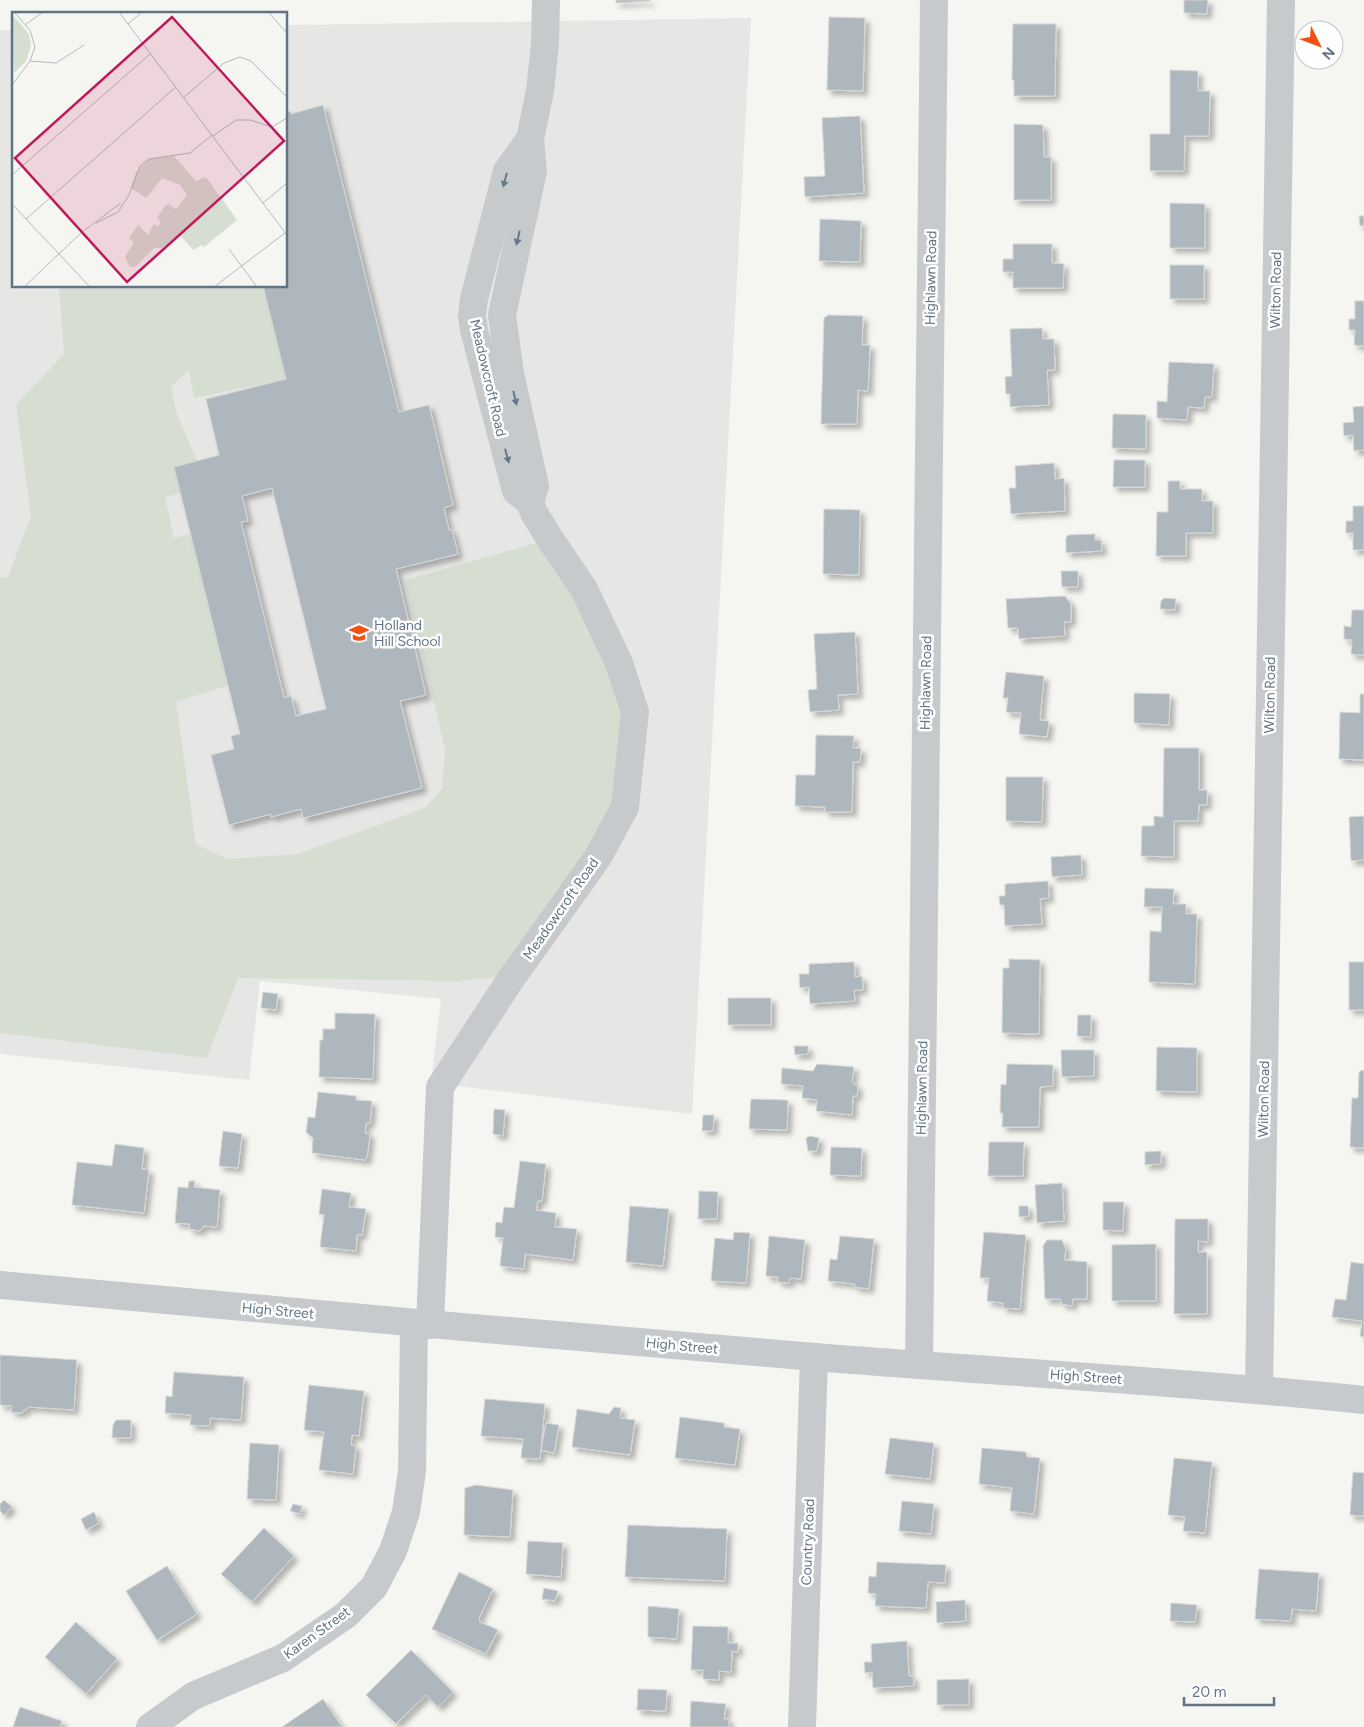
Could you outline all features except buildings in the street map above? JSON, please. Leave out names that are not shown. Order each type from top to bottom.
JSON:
[{"type":"street","name":"Meadowcroft Road","points":[[422,1324],[440,1087],[513,976],[598,857],[625,808],[635,712],[620,663],[584,589],[550,539],[534,513],[530,502],[535,486],[510,373],[502,315],[533,171],[530,139],[540,91],[545,44],[546,0]]},
{"type":"street","name":"Highlawn Road","points":[[919,1365],[934,0]]},
{"type":"street","name":"Wilton Road","points":[[1259,1389],[1281,0]]},
{"type":"street","name":"High Street","points":[[0,1285],[422,1324],[814,1357],[1259,1389],[1364,1400]]},
{"type":"street","name":"Karen Street","points":[[150,1727],[193,1696],[283,1658],[346,1614],[374,1587],[393,1551],[406,1512],[412,1471],[422,1324]]},
{"type":"street","name":"Country Road","points":[[802,1727],[814,1357]]},
{"type":"shaded area","name":"Holland Hill School","points":[[751,18],[692,1114],[431,1083],[441,999],[260,981],[249,1080],[0,1054],[0,30],[12,30],[12,288],[288,288],[288,25]]},
{"type":"shaded area","points":[[59,288],[264,288],[287,379],[194,398],[189,370],[171,387],[177,414],[208,487],[165,497],[174,538],[217,528],[249,679],[176,702],[196,844],[227,859],[298,854],[425,808],[442,789],[445,749],[405,580],[550,539],[619,663],[625,807],[513,976],[457,981],[238,978],[207,1058],[0,1033],[0,578],[8,577],[31,516],[16,405],[64,354]]},
{"type":"place","name":"Holland Hill School","points":[[359,633]]}]
